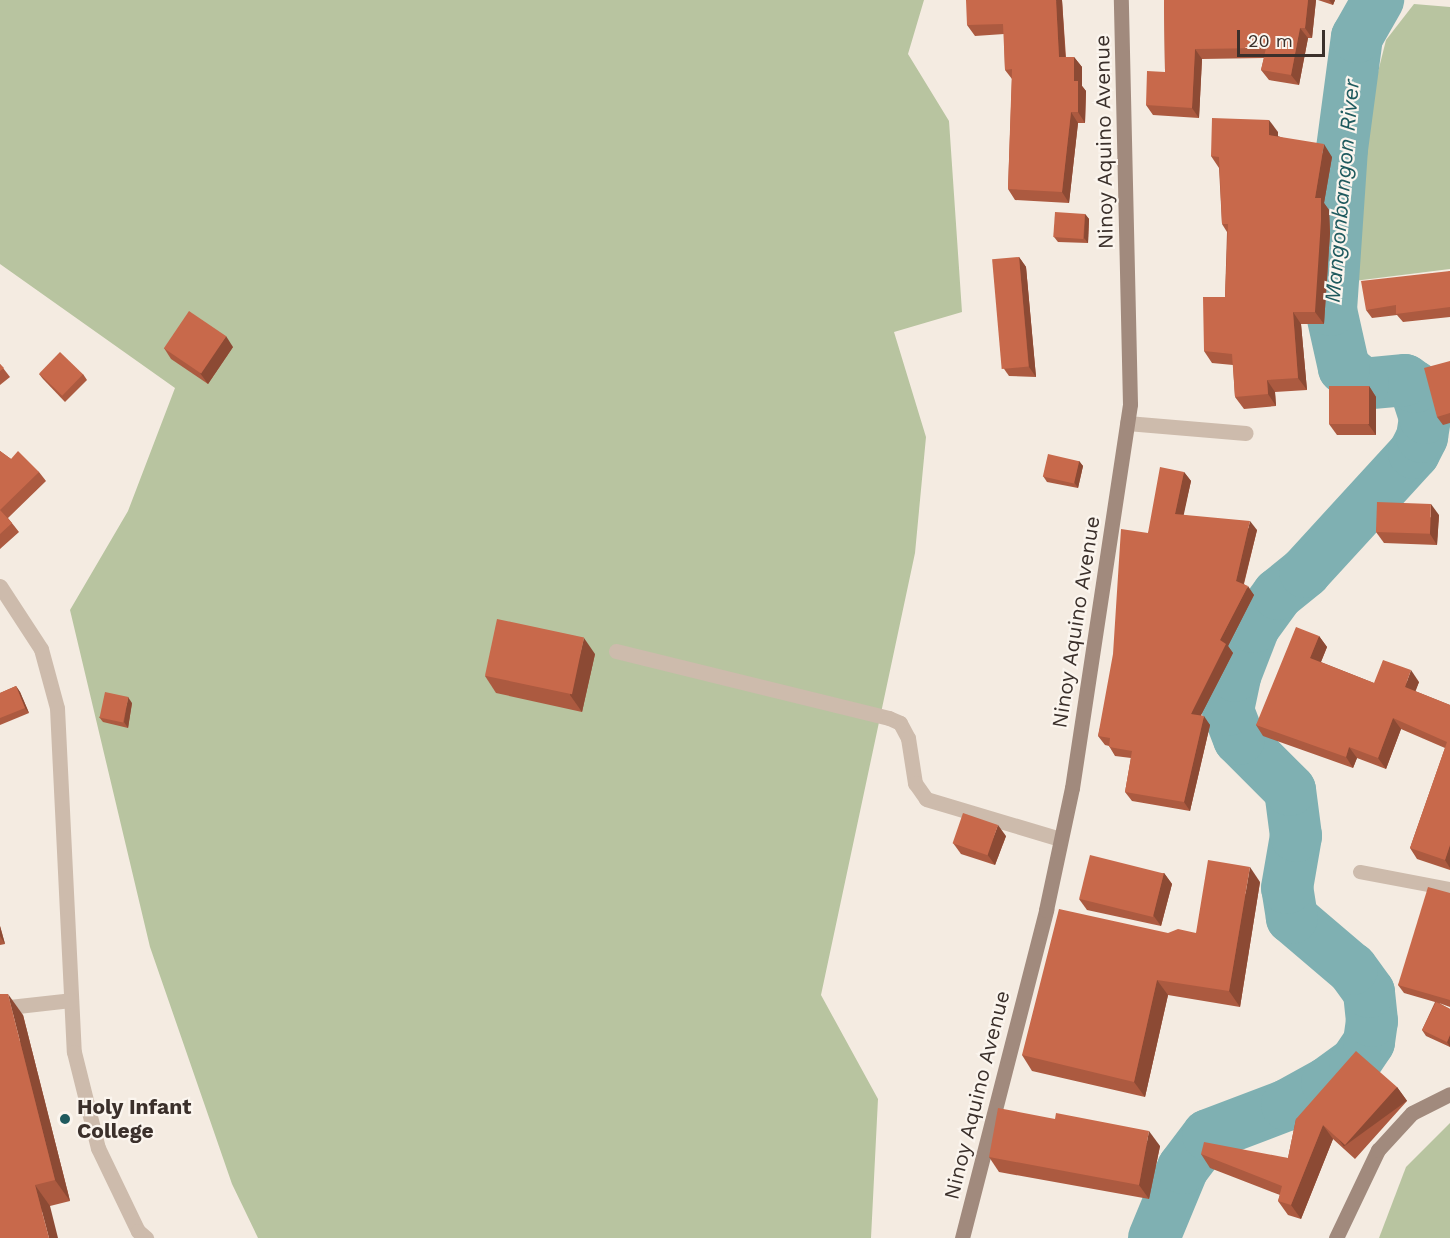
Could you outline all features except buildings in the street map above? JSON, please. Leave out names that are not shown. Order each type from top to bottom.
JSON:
[{"type":"main road","name":"Ninoy Aquino Avenue","points":[[962,1238],[1051,911],[1060,838],[1072,788],[1130,404],[1121,0]]},
{"type":"main road","points":[[1336,1238],[1378,1150],[1412,1113],[1450,1094]]},
{"type":"street","points":[[1127,423],[1245,433]]},
{"type":"street","points":[[0,586],[41,649],[57,708],[74,1052],[98,1148],[138,1231],[146,1238]]},
{"type":"street","points":[[616,651],[889,718],[900,723],[908,738],[915,783],[926,799],[1060,838]]},
{"type":"street","points":[[0,1008],[70,1000]]},
{"type":"lane","points":[[1360,872],[1450,889]]},
{"type":"green space","points":[[0,0],[924,0],[908,54],[949,121],[962,312],[894,332],[926,437],[915,553],[821,995],[878,1099],[871,1238],[258,1238],[232,1184],[150,947],[70,610],[128,511],[175,388],[0,264]]},
{"type":"green space","points":[[1414,4],[1450,7],[1450,269],[1354,281],[1358,152],[1386,40]]},
{"type":"green space","points":[[1450,1123],[1450,1238],[1379,1238],[1406,1167]]},
{"type":"waterway","name":"Mangonbangon River","points":[[1154,1238],[1183,1168],[1208,1135],[1287,1105],[1327,1083],[1355,1063],[1369,1042],[1372,1021],[1369,992],[1352,969],[1292,918],[1287,888],[1296,836],[1290,790],[1239,739],[1228,710],[1235,676],[1254,627],[1278,594],[1305,572],[1414,453],[1422,437],[1425,418],[1415,387],[1405,380],[1363,384],[1344,368],[1331,310],[1342,149],[1357,37],[1378,0]]},
{"type":"place","name":"Holy Infant College","points":[[65,1119]]}]
